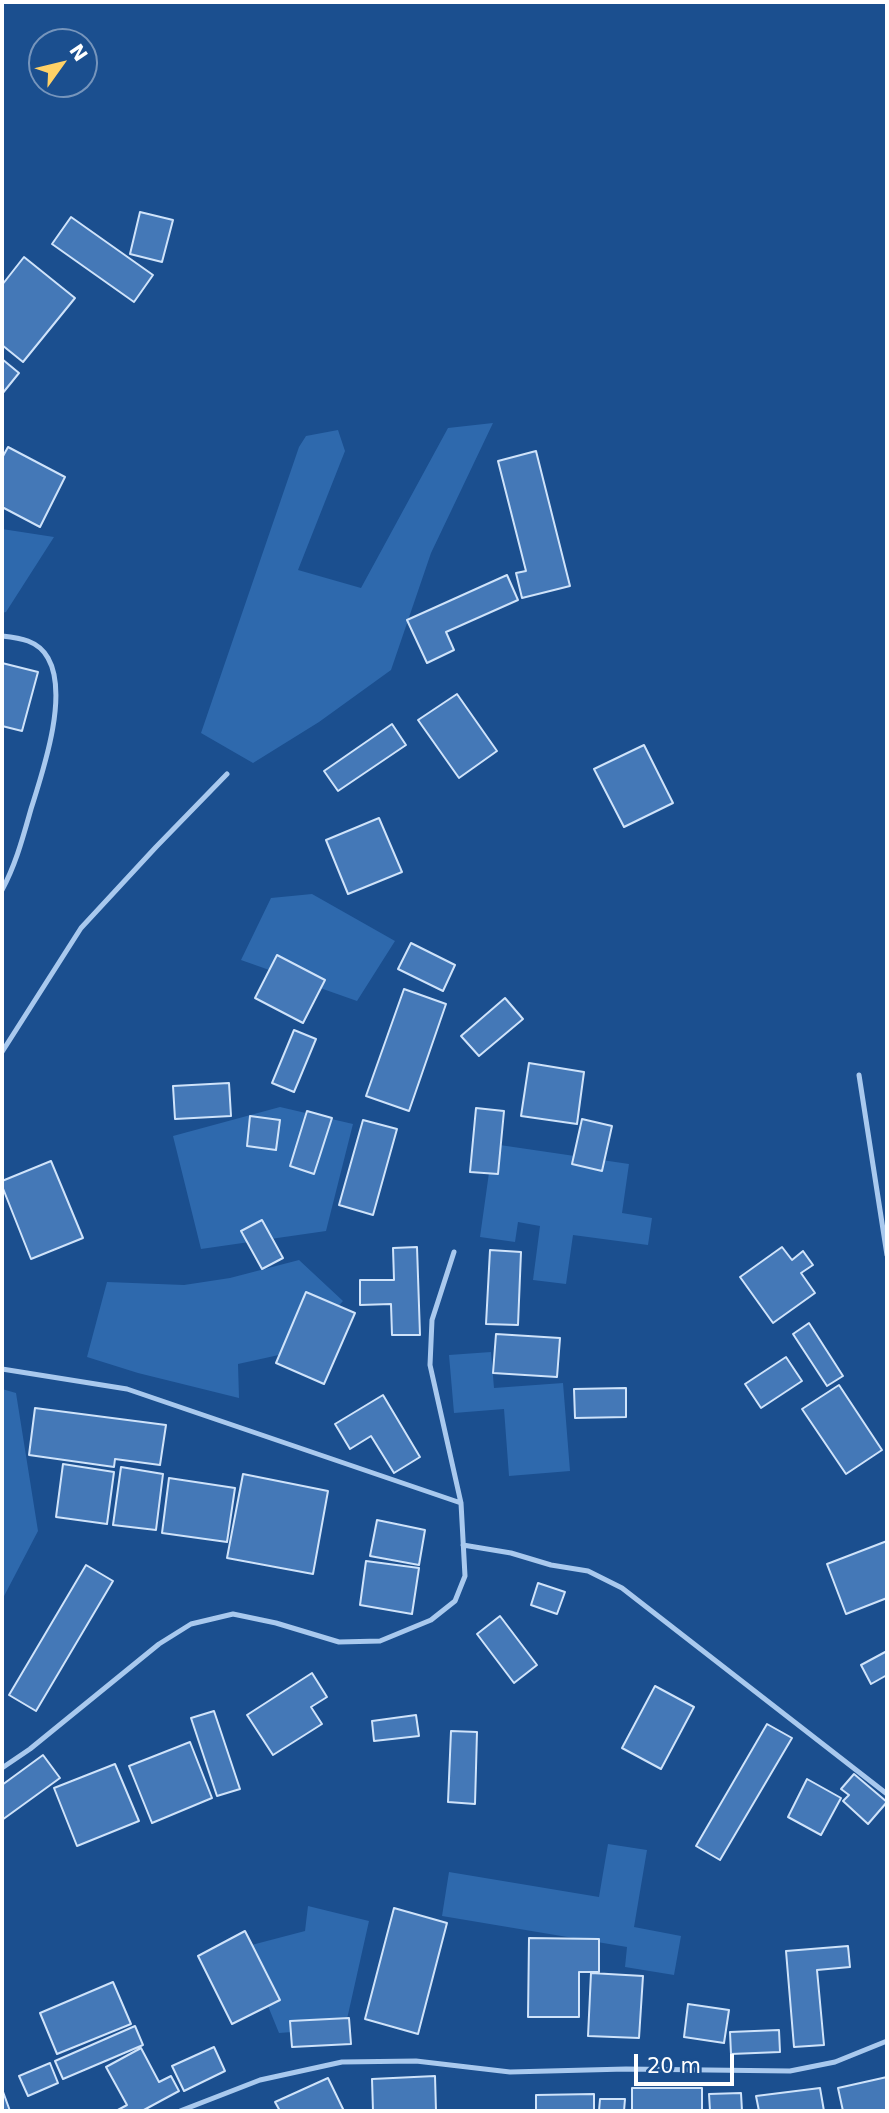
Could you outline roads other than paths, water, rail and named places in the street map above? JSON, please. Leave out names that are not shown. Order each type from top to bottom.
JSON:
[{"type":"lane","points":[[2,636],[27,639],[47,656],[54,678],[55,706],[48,752],[13,870],[2,890]]},
{"type":"lane","points":[[2,1052],[81,928],[227,774]]},
{"type":"lane","points":[[859,1075],[887,1255]]},
{"type":"lane","points":[[2,1769],[159,1644],[191,1624],[233,1614],[276,1623],[339,1642],[380,1642],[431,1620],[455,1601],[465,1576],[461,1503],[430,1365],[432,1320],[454,1252]]},
{"type":"lane","points":[[2,1369],[127,1389],[461,1503]]},
{"type":"lane","points":[[463,1545],[510,1553],[588,1572],[622,1588],[887,1794]]},
{"type":"lane","points":[[180,2111],[260,2080],[342,2062],[416,2062],[510,2072],[626,2069],[790,2071],[835,2062],[887,2041]]}]
